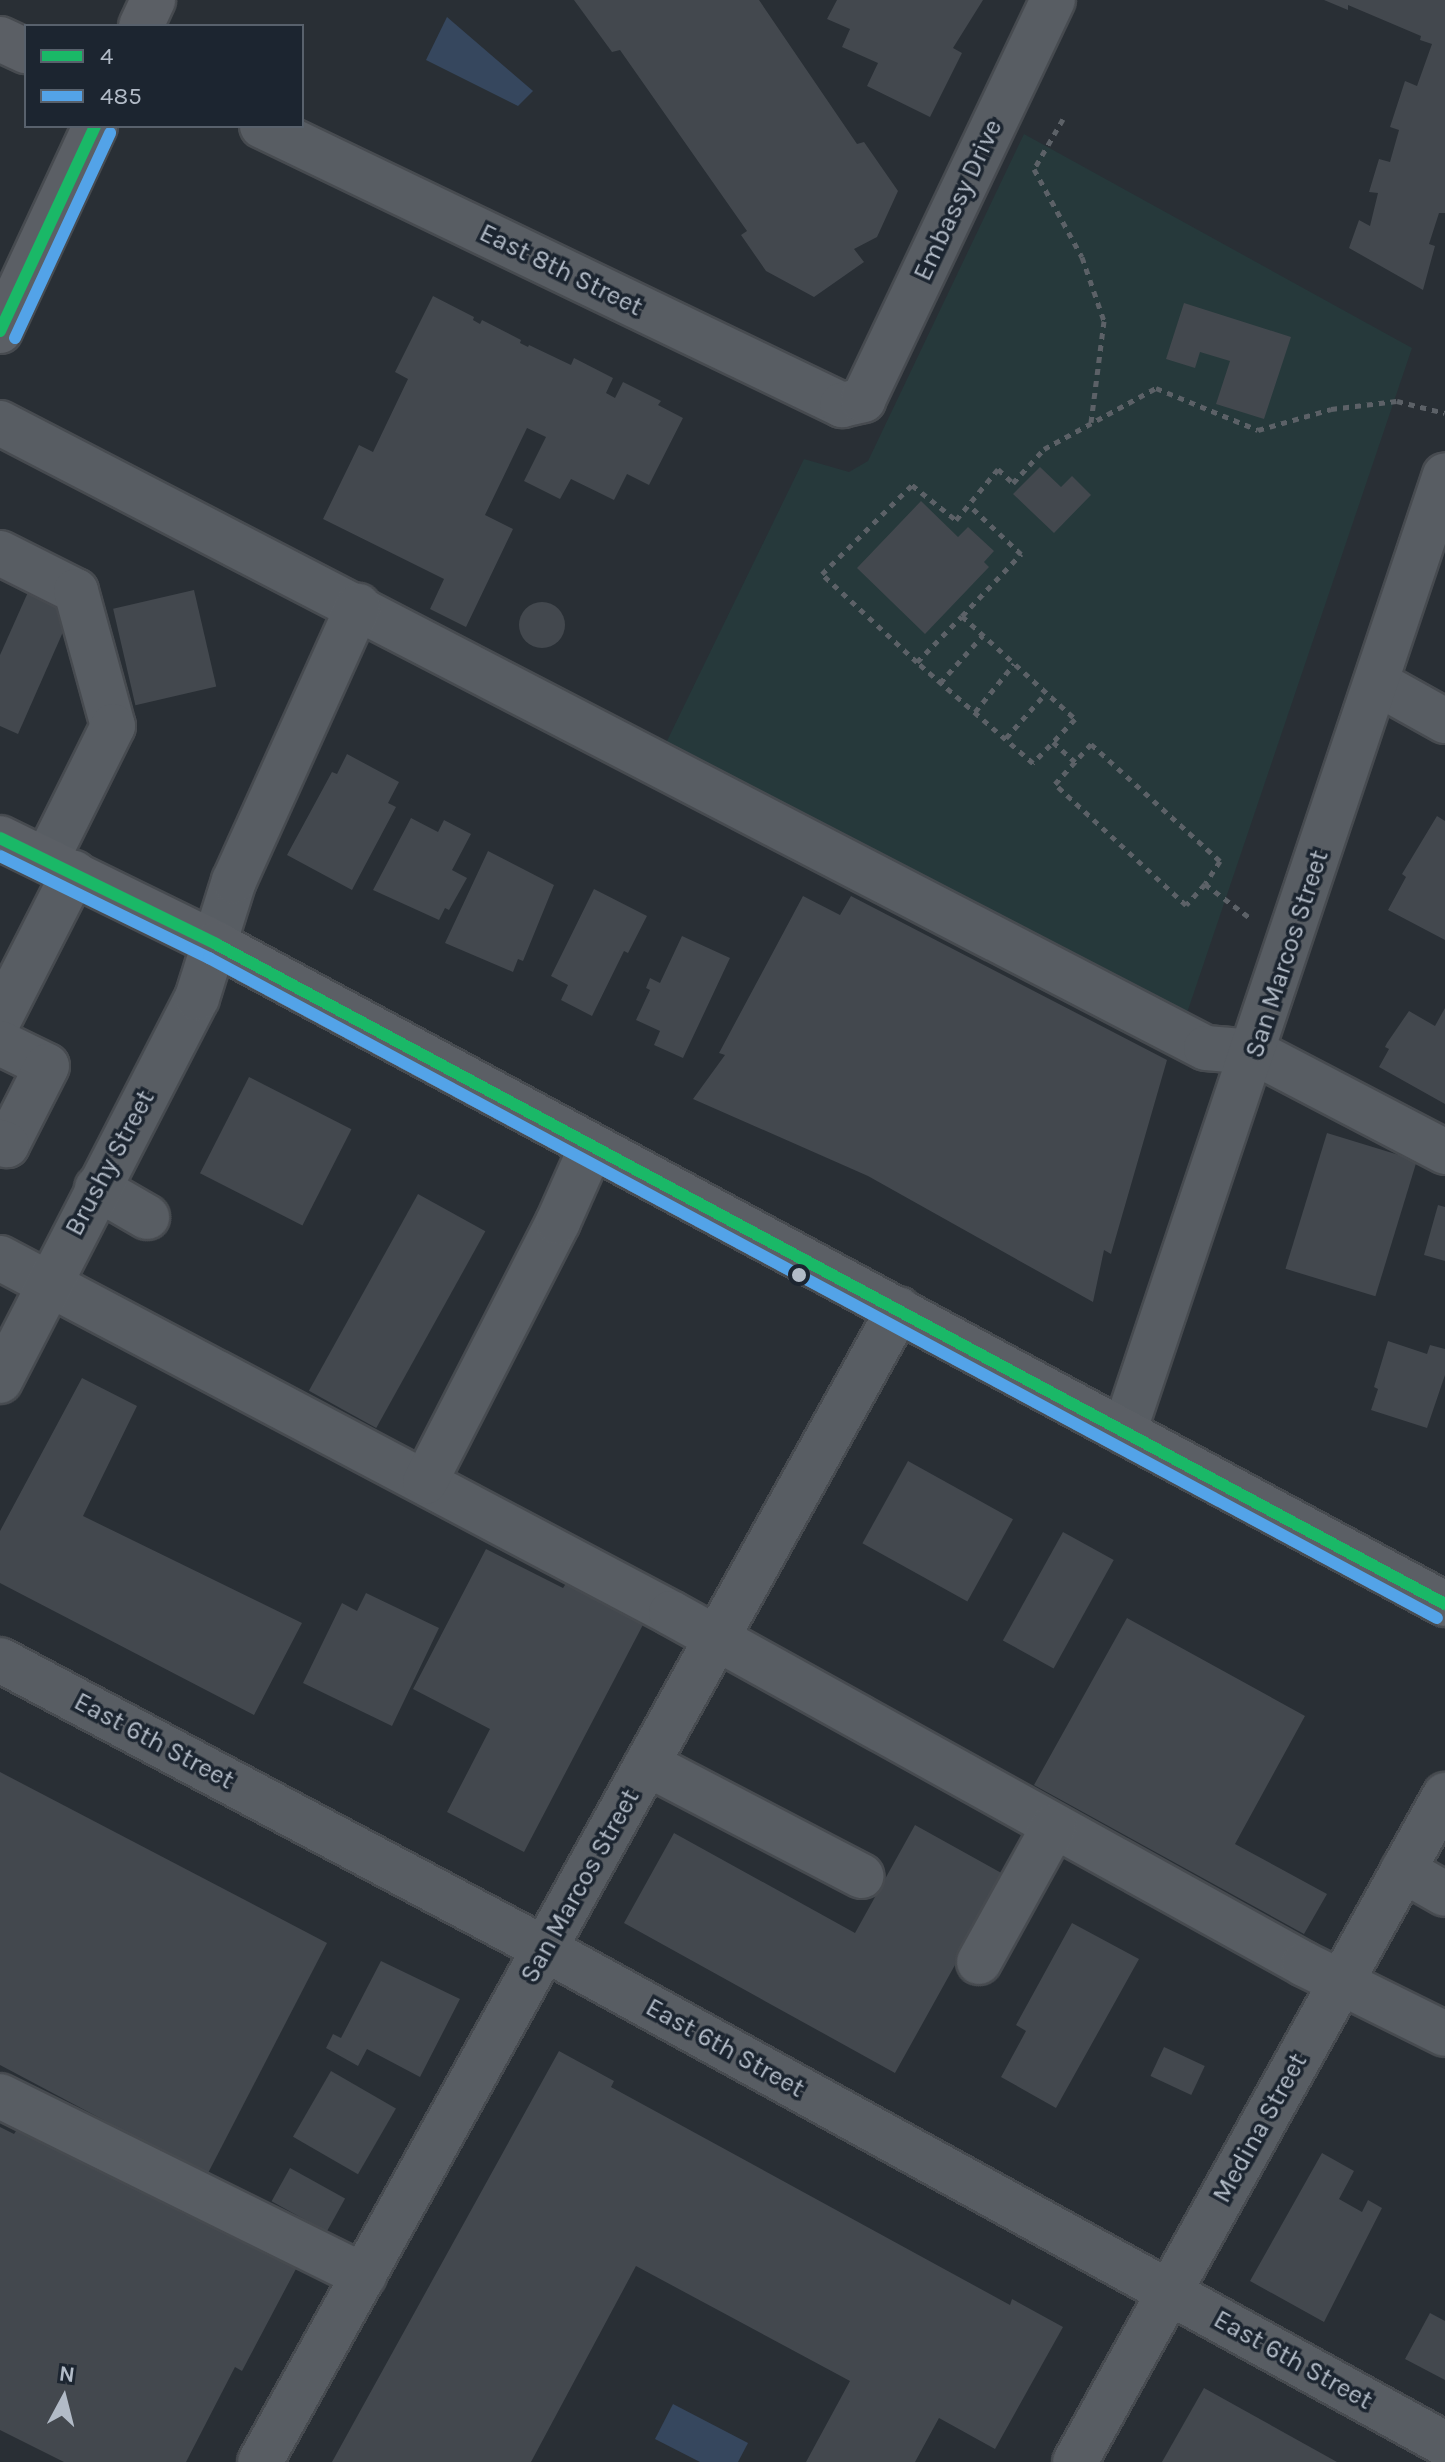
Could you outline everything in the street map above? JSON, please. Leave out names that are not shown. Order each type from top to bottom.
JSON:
[{"type":"main road","points":[[142,24],[153,0]]},
{"type":"main road","points":[[0,39],[24,50]]},
{"type":"main road","points":[[0,331],[94,128]]},
{"type":"main road","points":[[0,838],[216,944],[1445,1604]]},
{"type":"street","name":"Embassy Drive","points":[[863,400],[1053,0]]},
{"type":"street","name":"East 8th Street","points":[[266,128],[842,405],[863,400]]},
{"type":"street","points":[[0,423],[1206,1048],[1254,1052],[1445,1152]]},
{"type":"street","name":"San Marcos Street","points":[[1124,1432],[1289,948],[1445,475]]},
{"type":"street","points":[[0,553],[76,591],[113,726],[0,1018]]},
{"type":"street","name":"Brushy Street","points":[[0,1381],[47,1284],[197,998],[234,881],[358,606]]},
{"type":"street","points":[[1377,683],[1445,721]]},
{"type":"street","points":[[0,1043],[47,1066],[7,1145],[0,1142]]},
{"type":"street","points":[[425,1482],[558,1222],[591,1148]]},
{"type":"street","points":[[97,1188],[147,1217]]},
{"type":"street","points":[[0,1258],[425,1482],[1054,1826],[1445,2034]]},
{"type":"street","name":"San Marcos Street","points":[[260,2462],[899,1309]]},
{"type":"street","name":"East 6th Street","points":[[0,1660],[545,1949],[1445,2444]]},
{"type":"street","points":[[647,1764],[861,1876]]},
{"type":"street","name":"Medina Street","points":[[1075,2462],[1445,1795]]},
{"type":"street","points":[[979,1962],[1054,1826]]},
{"type":"street","points":[[1403,1870],[1445,1894]]},
{"type":"street","points":[[0,2096],[364,2276]]},
{"type":"path","points":[[1063,119],[1034,169],[1082,257],[1104,321],[1090,423]]},
{"type":"path","points":[[962,616],[1075,719],[1033,763],[940,683],[822,574],[912,485],[956,520],[998,469],[1013,483],[1044,449],[1156,388],[1258,430],[1331,409],[1397,401],[1445,413]]},
{"type":"path","points":[[917,662],[1021,554],[969,505]]},
{"type":"path","points":[[940,683],[983,635]]},
{"type":"path","points":[[975,712],[1014,664]]},
{"type":"path","points":[[1006,738],[1046,693]]},
{"type":"path","points":[[1053,742],[1075,762]]},
{"type":"path","points":[[1091,744],[1220,861],[1205,884],[1186,905],[1055,784],[1091,744]]},
{"type":"path","points":[[1205,884],[1289,948]]},
{"type":"shaded area","points":[[1024,134],[1412,348],[1187,1013],[666,743],[804,459],[849,472],[868,461]]},
{"type":"water","points":[[447,17],[533,91],[518,106],[426,60]]},
{"type":"water","points":[[673,2404],[748,2443],[738,2462],[700,2462],[655,2439]]},
{"type":"building","points":[[574,0],[759,0],[857,144],[864,142],[898,191],[877,237],[854,249],[864,262],[814,297],[766,271],[741,235],[747,231],[620,50],[612,52]]},
{"type":"building","points":[[837,0],[983,0],[953,48],[962,53],[930,117],[867,86],[878,63],[842,47],[850,29],[827,19]]},
{"type":"building","points":[[1324,0],[1445,0],[1445,213],[1439,213],[1429,244],[1435,246],[1423,290],[1349,248],[1359,220],[1370,226],[1378,193],[1369,192],[1379,159],[1390,162],[1399,130],[1390,127],[1405,81],[1417,86],[1432,44],[1420,40],[1421,36],[1348,5],[1348,10]]},
{"type":"building","points":[[433,296],[474,317],[473,320],[480,324],[482,320],[521,340],[520,343],[528,347],[571,365],[574,358],[613,378],[606,393],[615,398],[623,382],[661,401],[658,405],[683,418],[649,485],[627,474],[614,500],[571,479],[560,499],[524,481],[546,437],[527,428],[485,515],[513,529],[466,627],[430,609],[444,579],[323,519],[359,445],[373,452],[408,379],[395,372]]},
{"type":"building","points":[[1184,303],[1291,337],[1264,419],[1216,404],[1230,361],[1200,352],[1195,368],[1166,359]]},
{"type":"building","points":[[1040,467],[1061,487],[1072,476],[1091,495],[1054,533],[1013,494]]},
{"type":"building","points":[[921,501],[958,537],[968,527],[994,551],[984,562],[989,567],[925,634],[857,568]]},
{"type":"building","points":[[41,563],[85,582],[18,734],[0,726],[0,655]]},
{"type":"building","points":[[194,590],[216,686],[135,705],[113,609]]},
{"type":"building","points":[[542,602],[558,609],[565,625],[558,641],[542,648],[526,641],[519,625],[526,609]]},
{"type":"building","points":[[347,754],[399,782],[388,803],[396,807],[352,890],[287,855],[332,772],[337,774]]},
{"type":"building","points":[[1437,816],[1445,821],[1445,940],[1388,910],[1406,877],[1402,874]]},
{"type":"building","points":[[411,818],[438,832],[444,820],[471,834],[452,870],[467,878],[449,910],[445,908],[439,920],[373,890]]},
{"type":"building","points":[[488,851],[554,885],[523,961],[518,959],[513,972],[445,943]]},
{"type":"building","points":[[594,889],[647,916],[628,953],[624,951],[592,1016],[561,1000],[568,985],[551,976]]},
{"type":"building","points":[[803,896],[840,915],[851,896],[1167,1060],[1111,1254],[1104,1250],[1093,1302],[868,1176],[693,1099],[725,1055],[719,1053]]},
{"type":"building","points":[[682,936],[730,958],[683,1058],[654,1045],[660,1031],[636,1020],[650,990],[646,988],[650,978],[660,983]]},
{"type":"building","points":[[1445,1008],[1445,1104],[1379,1067],[1389,1049],[1385,1047],[1387,1043],[1409,1011],[1435,1026]]},
{"type":"building","points":[[249,1077],[351,1129],[302,1225],[200,1173]]},
{"type":"building","points":[[1327,1133],[1417,1160],[1375,1296],[1285,1269]]},
{"type":"building","points":[[418,1194],[485,1231],[376,1428],[309,1391]]},
{"type":"building","points":[[1438,1205],[1445,1207],[1445,1261],[1424,1255]]},
{"type":"building","points":[[1388,1341],[1427,1354],[1430,1345],[1445,1349],[1445,1375],[1427,1428],[1371,1410],[1378,1389],[1374,1387]]},
{"type":"building","points":[[82,1378],[137,1406],[83,1516],[302,1623],[254,1715],[0,1583],[0,1531]]},
{"type":"building","points":[[908,1461],[1013,1519],[967,1601],[862,1543]]},
{"type":"building","points":[[1063,1532],[1114,1560],[1054,1669],[1003,1640]]},
{"type":"building","points":[[486,1549],[563,1588],[569,1579],[646,1619],[524,1852],[447,1812],[490,1729],[413,1689]]},
{"type":"building","points":[[366,1593],[439,1628],[392,1726],[303,1683],[342,1603],[357,1611]]},
{"type":"building","points":[[1127,1618],[1305,1716],[1235,1844],[1327,1894],[1304,1934],[1034,1785]]},
{"type":"building","points":[[0,1772],[327,1943],[207,2175],[0,2065]]},
{"type":"building","points":[[915,1825],[1005,1875],[895,2073],[624,1923],[674,1833],[855,1933]]},
{"type":"building","points":[[1072,1923],[1139,1959],[1056,2108],[1001,2077],[1026,2031],[1016,2025]]},
{"type":"building","points":[[381,1961],[460,1999],[420,2077],[367,2049],[358,2066],[326,2048],[333,2034],[341,2038]]},
{"type":"building","points":[[1164,2047],[1205,2066],[1191,2095],[1150,2076]]},
{"type":"building","points":[[559,2051],[614,2081],[611,2087],[1010,2305],[1012,2299],[1063,2327],[995,2449],[939,2418],[915,2462],[806,2462],[850,2381],[636,2266],[531,2462],[332,2462]]},
{"type":"building","points":[[331,2071],[396,2108],[358,2174],[293,2137]]},
{"type":"building","points":[[0,2127],[14,2134],[18,2128],[186,2215],[188,2211],[297,2267],[242,2371],[235,2367],[186,2462],[64,2462],[0,2430]]},
{"type":"building","points":[[1322,2153],[1354,2171],[1339,2199],[1362,2212],[1368,2200],[1382,2208],[1324,2322],[1250,2281]]},
{"type":"building","points":[[290,2168],[345,2199],[327,2232],[272,2201]]},
{"type":"building","points":[[1430,2313],[1445,2321],[1445,2380],[1405,2359]]},
{"type":"building","points":[[1204,2388],[1337,2462],[1162,2462]]},
{"type":"transit line","name":"4","points":[[0,331],[94,128]]},
{"type":"transit line","name":"485","points":[[15,338],[110,133]]},
{"type":"transit line","name":"4","points":[[0,838],[216,944],[1445,1604]]},
{"type":"transit line","name":"485","points":[[0,856],[209,958],[1437,1618]]}]
